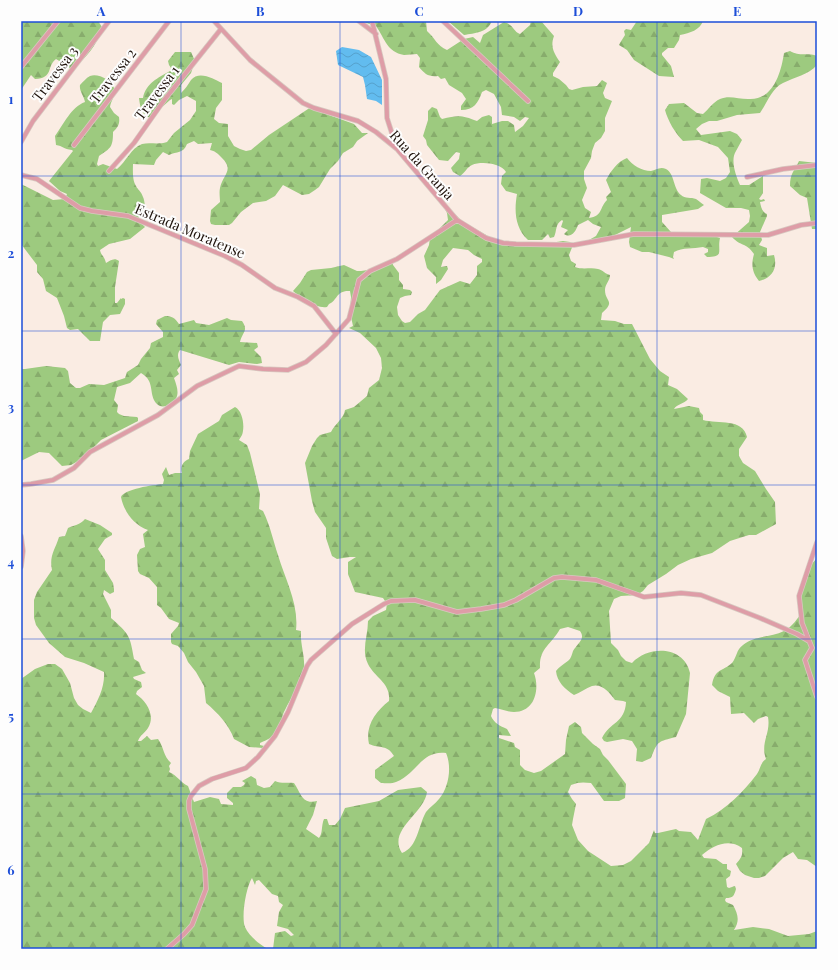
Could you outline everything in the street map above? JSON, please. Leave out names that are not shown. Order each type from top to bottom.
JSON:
[{"type":"street","points":[[21,67],[58,21]]},
{"type":"street","name":"Travessa 3","points":[[21,142],[33,121],[109,21]]},
{"type":"street","name":"Travessa 2","points":[[74,144],[169,21]]},
{"type":"street","name":"Rua da Granja","points":[[214,21],[250,60],[303,103],[314,108],[358,121],[397,149],[457,220],[486,238],[503,243],[574,245],[634,234],[768,235],[801,225],[817,223]]},
{"type":"street","points":[[359,21],[376,34]]},
{"type":"street","points":[[372,21],[386,79],[387,118],[397,149]]},
{"type":"street","points":[[443,21],[528,101]]},
{"type":"street","name":"Travessa 1","points":[[109,171],[134,143],[165,99],[221,29]]},
{"type":"street","points":[[747,177],[783,169],[817,165]]},
{"type":"street","name":"Estrada Moratense","points":[[21,175],[40,182],[80,208],[128,216],[225,256],[242,265],[275,288],[298,296],[314,306],[336,334]]},
{"type":"street","points":[[21,485],[53,480],[74,468],[90,452],[158,415],[197,386],[239,366],[263,370],[288,370],[306,362],[326,345],[349,319],[359,280],[370,271],[397,259],[457,220]]},
{"type":"street","points":[[21,536],[21,567]]},
{"type":"street","points":[[812,648],[802,623],[799,596],[817,542]]},
{"type":"street","points":[[167,949],[192,925],[206,889],[205,869],[189,809],[189,801],[191,796],[204,782],[246,768],[258,757],[275,736],[288,712],[304,671],[310,660],[347,627],[384,604],[402,600],[415,600],[457,612],[468,611],[510,603],[554,578],[562,577],[592,579],[644,597],[681,593],[706,596],[797,634],[809,641]]},
{"type":"street","points":[[817,647],[812,648],[805,660],[817,697]]},
{"type":"green space","points":[[21,21],[98,21],[102,27],[101,33],[91,51],[76,66],[71,69],[56,59],[45,77],[35,79],[31,75],[21,90]]},
{"type":"green space","points":[[360,21],[426,21],[427,31],[438,44],[447,50],[464,39],[473,37],[480,43],[483,35],[504,22],[520,34],[530,25],[531,21],[541,21],[554,36],[552,43],[553,50],[560,62],[553,73],[553,76],[572,90],[583,87],[597,86],[602,80],[607,83],[603,93],[605,98],[612,101],[605,118],[605,131],[601,138],[595,143],[591,158],[584,171],[584,179],[587,188],[582,200],[585,208],[591,212],[589,218],[599,214],[607,200],[606,197],[611,192],[606,180],[612,170],[620,162],[627,158],[638,167],[648,171],[664,168],[671,174],[678,192],[681,195],[696,199],[704,205],[698,209],[662,215],[662,222],[671,232],[714,236],[720,238],[718,254],[713,257],[707,257],[704,254],[708,252],[708,249],[703,247],[677,250],[674,252],[674,259],[649,252],[642,252],[630,247],[629,242],[631,227],[611,237],[589,240],[596,236],[601,227],[588,220],[578,225],[575,232],[569,236],[564,234],[568,230],[561,227],[562,220],[557,226],[554,237],[550,238],[548,234],[542,240],[528,240],[520,230],[516,219],[517,194],[506,191],[501,184],[502,176],[506,172],[503,169],[495,165],[480,163],[470,166],[460,176],[453,172],[451,168],[459,159],[460,153],[456,152],[448,161],[439,160],[427,145],[423,136],[428,120],[428,111],[432,107],[437,109],[442,119],[460,116],[477,121],[482,117],[489,115],[492,117],[492,124],[508,121],[514,125],[515,132],[523,126],[529,118],[525,117],[520,121],[514,117],[502,115],[501,107],[494,94],[486,90],[482,92],[475,105],[469,109],[461,110],[461,106],[466,99],[462,93],[449,85],[445,78],[441,79],[438,76],[432,76],[425,73],[419,67],[420,58],[417,54],[404,55],[394,51],[387,44],[376,26]]},
{"type":"green space","points":[[448,21],[492,21],[484,30],[464,35]]},
{"type":"green space","points":[[637,21],[703,21],[697,29],[680,35],[674,48],[668,48],[662,53],[671,66],[674,77],[659,76],[634,60],[627,50],[619,45],[625,35],[624,31],[626,29],[631,30]]},
{"type":"green space","points":[[790,51],[797,54],[810,54],[817,56],[817,65],[805,74],[779,85],[760,113],[737,115],[717,121],[709,121],[696,129],[701,135],[730,131],[737,134],[742,140],[734,155],[735,173],[740,185],[749,185],[763,176],[763,193],[759,199],[764,199],[765,201],[760,202],[762,209],[767,216],[760,232],[762,240],[759,245],[767,248],[767,256],[774,255],[775,264],[771,275],[764,280],[759,281],[753,268],[754,254],[746,246],[732,237],[749,222],[749,210],[741,208],[726,208],[700,193],[701,179],[707,178],[720,181],[726,178],[730,172],[728,158],[718,147],[699,140],[683,141],[672,127],[665,110],[669,104],[684,103],[697,113],[703,114],[715,102],[723,98],[730,97],[748,99],[757,98],[764,95],[770,91],[778,77],[784,53]]},
{"type":"green space","points":[[175,52],[191,52],[195,61],[191,73],[181,85],[181,93],[194,77],[198,76],[206,76],[222,83],[222,100],[216,108],[214,119],[219,123],[228,124],[228,136],[234,146],[240,149],[246,151],[251,150],[269,135],[311,107],[354,124],[362,133],[368,133],[357,141],[353,147],[343,153],[330,169],[319,187],[309,194],[302,195],[283,185],[275,196],[266,201],[253,203],[241,212],[229,225],[215,225],[211,224],[210,221],[211,210],[220,202],[221,183],[228,169],[225,161],[216,152],[210,150],[212,143],[198,144],[194,141],[187,144],[180,152],[169,155],[163,152],[156,160],[154,165],[133,164],[134,181],[144,199],[147,209],[137,219],[145,227],[130,239],[109,244],[100,250],[106,263],[114,259],[119,261],[115,287],[115,303],[123,298],[125,299],[125,304],[120,314],[110,315],[103,322],[100,341],[90,341],[78,329],[70,330],[67,328],[57,298],[46,291],[43,279],[37,272],[37,265],[21,244],[21,184],[53,200],[65,199],[67,194],[60,191],[49,181],[73,151],[56,145],[55,136],[68,116],[80,104],[85,102],[80,85],[93,75],[100,76],[107,80],[114,88],[110,107],[119,117],[118,125],[113,132],[112,144],[109,149],[99,156],[98,166],[103,164],[117,169],[138,146],[145,143],[167,142],[174,133],[190,120],[196,111],[196,101],[187,96],[179,100],[174,105],[172,104],[172,99],[150,118],[143,112],[139,98],[143,98],[147,88],[153,82],[170,71],[171,68],[168,61]]},
{"type":"green space","points":[[799,161],[817,163],[817,229],[812,229],[807,198],[800,195],[790,186],[792,175]]},
{"type":"green space","points":[[441,201],[462,221],[493,239],[530,246],[563,241],[570,242],[573,245],[569,255],[571,261],[576,264],[575,267],[598,269],[610,275],[605,290],[609,304],[602,313],[601,320],[632,324],[650,359],[660,371],[669,377],[668,385],[677,389],[688,399],[674,409],[689,406],[699,408],[703,415],[703,420],[735,424],[745,431],[747,437],[739,449],[739,456],[743,463],[755,471],[775,502],[776,524],[756,535],[749,535],[730,541],[712,553],[691,559],[678,565],[648,585],[637,595],[621,596],[614,599],[609,611],[611,643],[626,661],[632,663],[647,653],[665,651],[673,653],[681,658],[686,664],[690,673],[686,714],[676,737],[659,743],[651,758],[642,762],[636,761],[637,749],[632,741],[623,739],[607,742],[604,741],[602,738],[605,733],[623,714],[626,702],[615,700],[602,687],[596,685],[574,695],[562,685],[558,679],[556,671],[570,659],[582,637],[580,631],[568,627],[560,629],[541,656],[540,668],[534,673],[536,679],[536,692],[531,704],[521,711],[514,712],[495,708],[493,709],[491,716],[494,721],[507,729],[511,736],[499,735],[499,738],[514,743],[515,747],[520,750],[520,765],[525,770],[534,773],[541,771],[565,754],[569,726],[575,722],[581,727],[582,733],[600,749],[626,784],[625,798],[619,801],[604,801],[591,783],[576,783],[571,785],[568,792],[576,804],[572,825],[578,840],[588,851],[611,866],[623,865],[631,861],[649,843],[654,830],[655,833],[676,829],[679,831],[691,832],[698,840],[706,819],[728,805],[740,794],[757,774],[766,759],[764,748],[769,723],[768,717],[766,716],[758,719],[754,723],[744,713],[731,714],[730,697],[718,691],[712,685],[713,680],[719,671],[732,663],[739,649],[743,645],[758,638],[774,635],[784,631],[795,622],[803,611],[799,596],[810,566],[817,558],[817,867],[807,860],[798,859],[793,852],[783,858],[765,876],[754,878],[745,875],[740,871],[736,864],[742,855],[742,848],[737,845],[726,843],[721,844],[702,855],[704,858],[716,859],[723,864],[727,864],[727,869],[731,871],[730,876],[726,879],[727,887],[729,888],[735,886],[736,889],[733,896],[726,898],[725,900],[733,905],[737,914],[738,921],[734,930],[753,927],[769,929],[788,936],[809,934],[817,931],[817,949],[273,949],[275,933],[285,931],[291,936],[294,935],[288,929],[277,926],[279,912],[283,905],[279,902],[278,896],[272,894],[259,880],[256,881],[255,885],[252,878],[245,902],[245,927],[252,937],[268,949],[21,949],[21,679],[35,669],[48,664],[55,664],[62,669],[70,683],[74,698],[78,705],[91,713],[102,688],[104,678],[104,672],[84,663],[65,657],[49,643],[36,625],[34,618],[34,600],[37,592],[52,570],[51,561],[59,537],[65,536],[68,528],[79,524],[85,519],[100,525],[112,533],[112,535],[105,539],[98,549],[105,560],[105,570],[113,583],[114,589],[114,592],[110,594],[104,590],[103,594],[111,610],[111,618],[128,636],[134,659],[139,662],[142,670],[146,673],[133,677],[141,682],[142,687],[136,694],[146,704],[151,718],[148,728],[138,741],[141,741],[147,736],[151,740],[158,739],[166,757],[171,763],[169,766],[169,772],[188,786],[194,802],[210,797],[219,799],[221,804],[233,805],[233,803],[227,798],[227,793],[233,787],[241,787],[244,785],[245,783],[242,781],[251,776],[256,779],[257,785],[264,788],[270,787],[275,781],[282,783],[294,783],[305,800],[312,802],[317,801],[313,815],[306,829],[319,838],[324,819],[327,819],[329,825],[335,825],[340,819],[345,808],[379,801],[398,790],[421,787],[427,792],[424,800],[399,837],[399,845],[402,853],[415,841],[426,812],[437,801],[445,789],[449,771],[446,753],[431,755],[409,774],[394,783],[381,783],[375,778],[375,770],[394,756],[386,748],[369,744],[368,731],[372,720],[379,710],[389,701],[389,695],[385,685],[368,664],[365,648],[368,621],[373,616],[386,610],[387,604],[383,598],[355,592],[348,574],[348,562],[356,557],[337,559],[332,556],[326,538],[326,528],[315,512],[305,463],[317,438],[320,435],[331,432],[343,416],[345,410],[354,407],[367,396],[369,388],[379,380],[382,368],[381,358],[376,348],[360,333],[349,328],[353,326],[350,312],[350,291],[342,292],[327,307],[323,307],[309,302],[293,291],[307,272],[311,270],[344,265],[357,271],[361,271],[375,269],[392,261],[399,273],[399,280],[403,285],[403,289],[410,290],[412,292],[411,295],[400,298],[397,307],[398,315],[402,321],[405,323],[410,322],[418,314],[425,310],[440,290],[460,281],[470,284],[477,275],[477,266],[482,262],[482,259],[468,250],[453,248],[443,260],[441,267],[447,266],[448,269],[441,280],[436,284],[436,277],[427,268],[424,256],[429,245],[430,238],[448,220],[447,213]]},
{"type":"green space","points":[[165,316],[170,316],[179,324],[194,320],[196,323],[209,325],[227,318],[242,321],[245,329],[240,342],[257,343],[258,347],[254,350],[261,357],[262,363],[257,364],[239,362],[229,365],[180,350],[178,356],[181,365],[177,370],[179,374],[174,378],[178,393],[173,402],[169,405],[160,406],[157,404],[153,398],[149,381],[141,373],[130,383],[117,387],[114,400],[118,405],[117,412],[119,414],[137,417],[138,421],[101,440],[80,460],[71,465],[62,466],[49,453],[39,452],[21,461],[21,369],[46,366],[65,368],[68,371],[70,383],[76,388],[89,384],[104,385],[125,378],[127,372],[138,365],[150,348],[151,343],[163,337],[163,332],[156,324],[157,320]]},
{"type":"green space","points":[[235,407],[240,412],[243,420],[243,432],[239,440],[247,445],[250,453],[260,494],[259,509],[263,511],[268,522],[291,592],[295,611],[296,630],[301,631],[304,659],[303,674],[284,712],[279,729],[272,737],[260,743],[260,745],[264,746],[263,748],[249,747],[234,739],[223,720],[206,703],[204,686],[188,662],[184,653],[178,646],[172,644],[171,634],[179,623],[169,619],[157,605],[157,587],[149,578],[140,574],[138,571],[137,555],[140,549],[145,547],[143,534],[148,530],[138,525],[130,517],[122,503],[121,497],[123,494],[133,490],[146,486],[163,484],[164,480],[162,474],[166,467],[169,475],[182,473],[182,464],[189,459],[190,451],[198,434],[219,421],[222,415]]},
{"type":"water","points":[[342,47],[359,50],[371,57],[382,80],[382,105],[376,101],[367,99],[363,77],[338,65],[336,51]]}]
